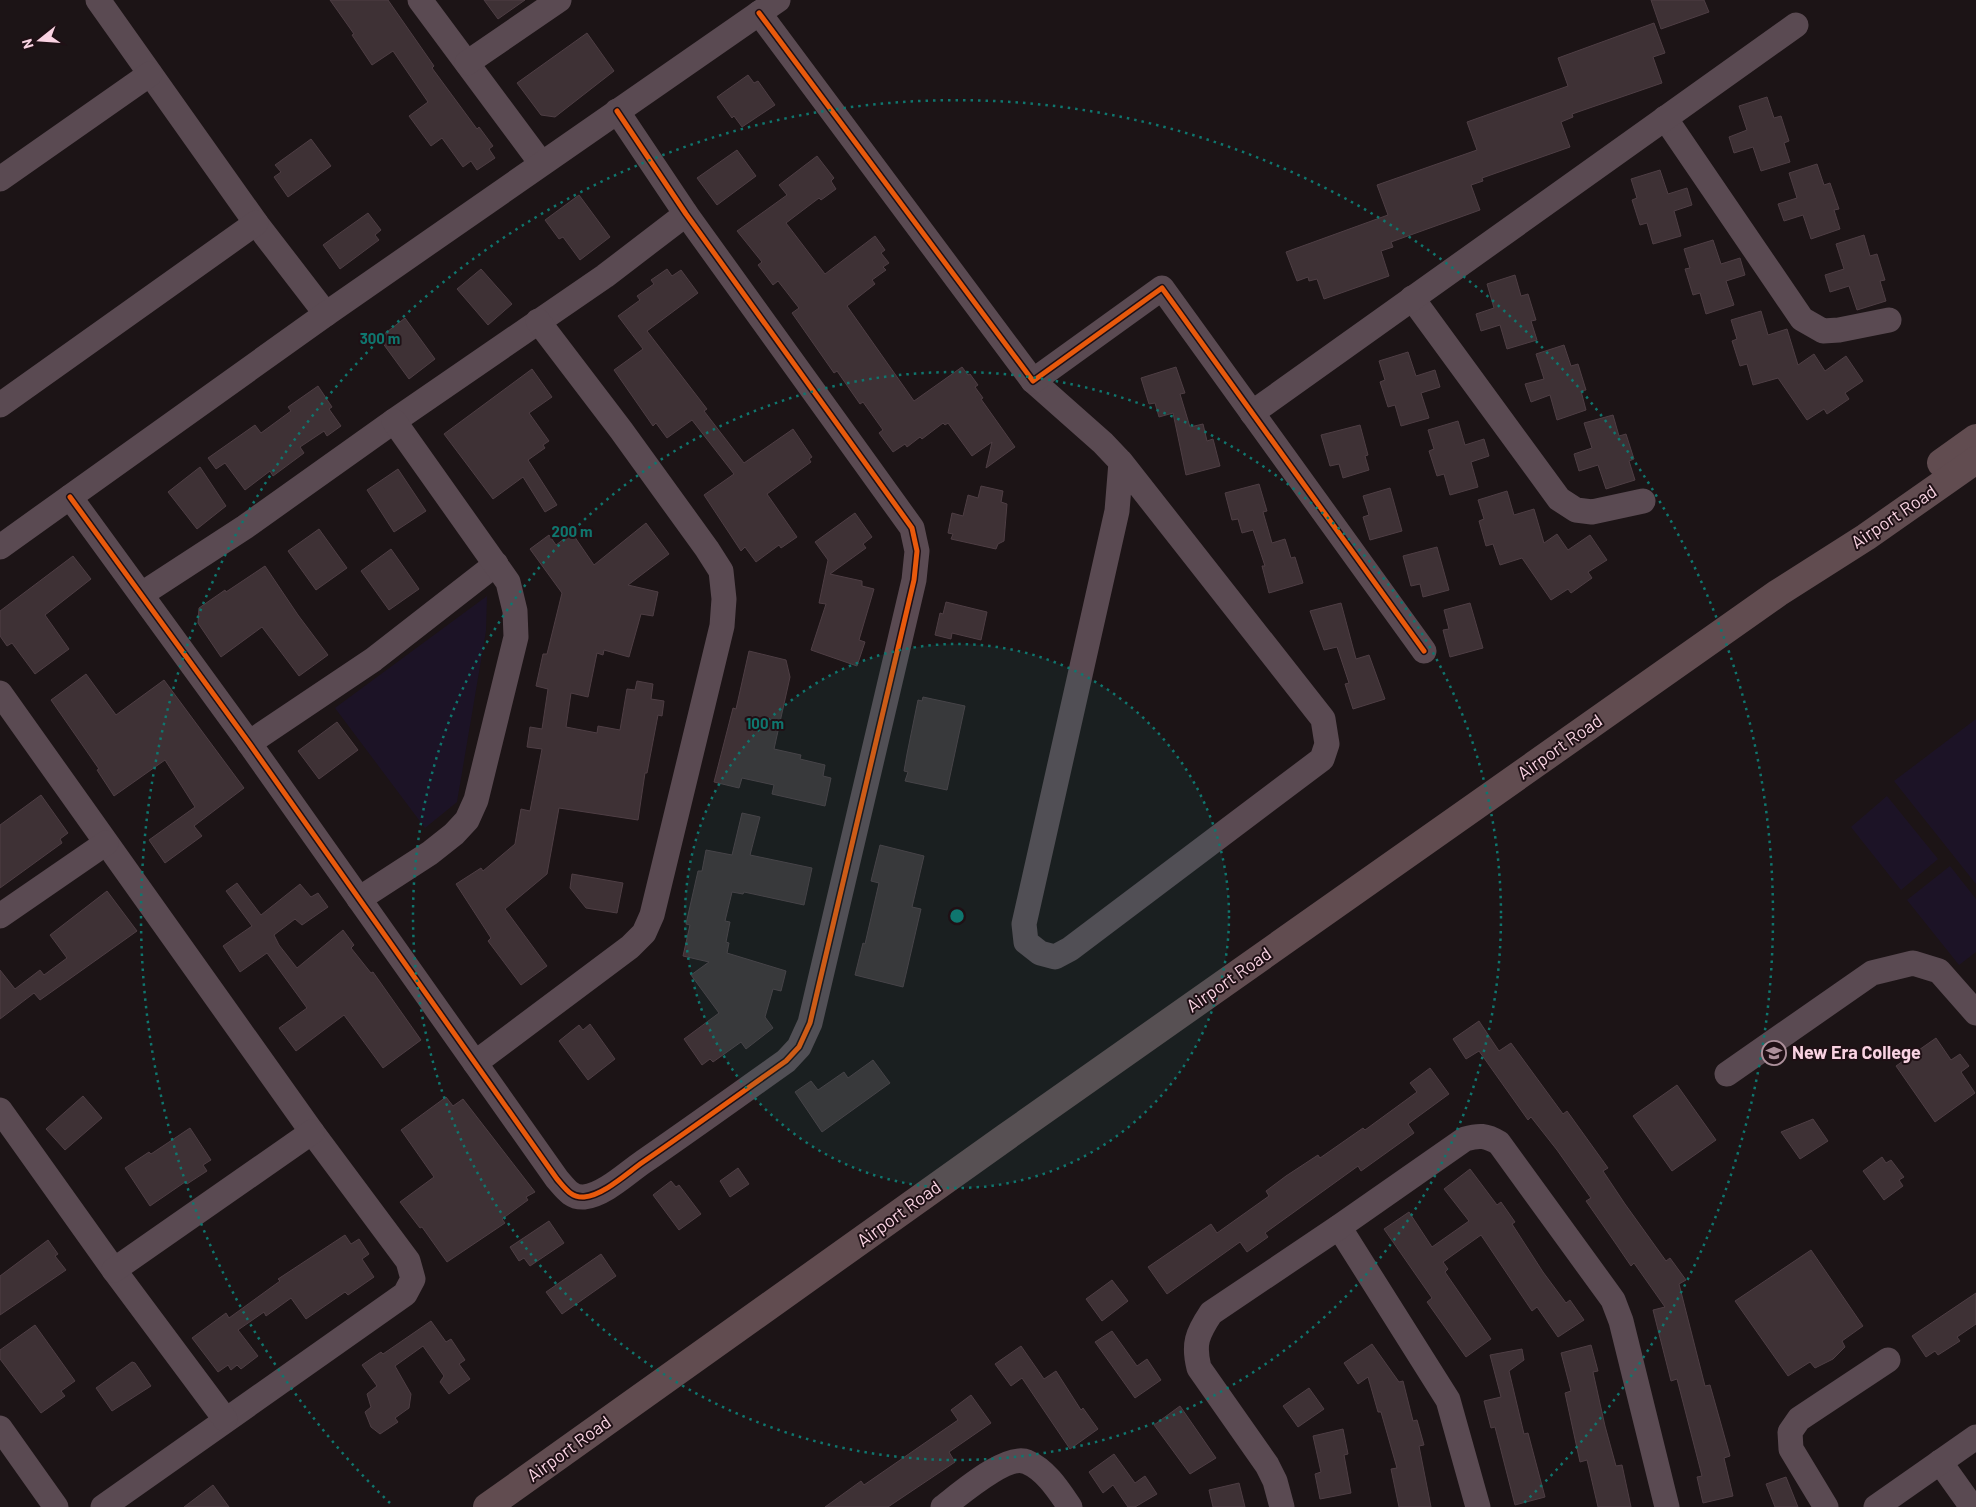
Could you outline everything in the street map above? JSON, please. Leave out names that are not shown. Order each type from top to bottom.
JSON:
[{"type":"main road","points":[[1778,593],[1856,523],[1976,438]]},
{"type":"main road","name":"Airport Road","points":[[487,1507],[1006,1137],[1778,593],[1866,537],[1976,460]]},
{"type":"street","points":[[98,0],[256,223],[326,314]]},
{"type":"street","points":[[420,0],[541,163]]},
{"type":"street","points":[[467,63],[559,0]]},
{"type":"street","points":[[0,547],[541,163],[769,7],[1033,381],[1103,443],[1121,462],[1322,719],[1327,744],[1322,759],[1070,949],[1056,957],[1040,953],[1026,942],[1024,924],[1117,511],[1121,462]]},
{"type":"street","points":[[1252,413],[1796,25]]},
{"type":"street","points":[[1,175],[150,74]]},
{"type":"street","points":[[70,497],[249,743],[557,1179],[576,1196],[586,1197],[603,1189],[786,1061],[799,1047],[810,1023],[914,580],[917,551],[912,528],[686,214],[618,111]]},
{"type":"street","points":[[1665,118],[1802,319],[1822,331],[1839,330],[1888,320]]},
{"type":"street","points":[[142,594],[245,527],[394,421],[605,276],[686,214]]},
{"type":"street","points":[[0,405],[256,223]]},
{"type":"street","points":[[1033,381],[1162,288],[1424,651]]},
{"type":"street","points":[[1412,298],[1558,499],[1576,510],[1592,512],[1643,501]]},
{"type":"street","points":[[474,1063],[630,947],[644,933],[652,915],[722,626],[724,599],[721,571],[622,430],[538,321]]},
{"type":"street","points":[[359,899],[430,853],[454,834],[467,820],[476,800],[516,637],[515,611],[508,582],[394,421]]},
{"type":"street","points":[[249,743],[374,659],[496,564]]},
{"type":"street","points":[[2,698],[312,1132],[408,1261],[413,1279],[405,1294],[225,1419],[103,1507]]},
{"type":"street","points":[[0,916],[106,843]]},
{"type":"street","points":[[1726,1074],[1872,973],[1913,963],[1939,971],[1976,1013]]},
{"type":"street","points":[[0,1110],[114,1270],[225,1419]]},
{"type":"street","points":[[114,1270],[312,1132]]},
{"type":"street","points":[[1282,1507],[1275,1481],[1267,1464],[1199,1368],[1195,1352],[1198,1331],[1210,1313],[1339,1227],[1465,1139],[1478,1135],[1489,1137],[1499,1143],[1613,1300],[1621,1321],[1667,1507]]},
{"type":"street","points":[[1339,1227],[1448,1400],[1478,1507]]},
{"type":"street","points":[[1826,1507],[1791,1449],[1790,1432],[1799,1419],[1888,1360]]},
{"type":"street","points":[[0,1428],[56,1507]]},
{"type":"street","points":[[1876,1507],[1976,1437]]},
{"type":"street","points":[[943,1507],[996,1468],[1010,1463],[1026,1461],[1040,1470],[1056,1486],[1070,1507]]},
{"type":"street","points":[[1940,1462],[1972,1507]]},
{"type":"shaded area","points":[[487,596],[486,631],[457,802],[425,828],[335,708]]},
{"type":"shaded area","points":[[1976,719],[1976,884],[1894,781]]},
{"type":"shaded area","points":[[1887,796],[1938,859],[1901,890],[1851,827]]},
{"type":"shaded area","points":[[1950,866],[1976,899],[1976,952],[1959,965],[1907,900]]},
{"type":"building","points":[[330,0],[388,0],[434,66],[432,68],[477,129],[479,127],[493,146],[489,149],[495,158],[477,170],[471,161],[463,167],[442,138],[431,146],[409,116],[428,102],[393,51],[372,65],[352,35],[354,34]]},
{"type":"building","points":[[484,0],[525,0],[498,19]]},
{"type":"building","points":[[1651,0],[1704,0],[1709,12],[1661,29]]},
{"type":"building","points":[[1654,23],[1665,53],[1653,57],[1662,83],[1572,114],[1573,117],[1561,122],[1570,147],[1482,178],[1483,181],[1471,185],[1480,210],[1391,242],[1393,247],[1381,251],[1389,276],[1324,299],[1317,279],[1309,281],[1308,277],[1297,281],[1286,252],[1388,215],[1377,185],[1477,150],[1467,122],[1568,86],[1558,58]]},
{"type":"building","points":[[587,33],[614,71],[555,117],[541,115],[517,83]]},
{"type":"building","points":[[748,75],[754,83],[758,81],[775,105],[742,127],[734,116],[732,118],[717,97]]},
{"type":"building","points":[[1767,97],[1774,118],[1781,116],[1789,141],[1784,143],[1790,162],[1761,171],[1753,147],[1734,153],[1729,137],[1747,130],[1739,106]]},
{"type":"building","points":[[311,139],[331,166],[288,197],[274,177],[281,172],[275,165]]},
{"type":"building","points":[[737,150],[756,176],[717,205],[697,178]]},
{"type":"building","points":[[817,156],[834,178],[831,181],[836,189],[821,200],[819,198],[786,223],[825,274],[875,236],[885,250],[881,253],[889,263],[883,267],[886,270],[872,280],[875,284],[847,306],[914,401],[962,367],[968,375],[970,374],[978,385],[975,387],[983,398],[981,399],[1015,447],[986,468],[992,442],[972,456],[948,423],[945,425],[943,423],[922,439],[920,437],[907,447],[905,444],[893,452],[879,433],[883,430],[863,402],[860,404],[837,371],[834,373],[792,313],[799,308],[778,281],[773,285],[758,265],[762,262],[737,231],[787,195],[779,185]]},
{"type":"building","points":[[1817,164],[1824,185],[1830,183],[1839,209],[1834,210],[1840,229],[1811,239],[1803,215],[1784,221],[1778,204],[1797,198],[1789,173]]},
{"type":"building","points":[[1660,170],[1668,194],[1687,188],[1692,205],[1674,211],[1681,236],[1653,244],[1647,223],[1640,225],[1632,200],[1637,198],[1631,179]]},
{"type":"building","points":[[579,195],[610,237],[580,260],[563,237],[559,239],[545,220]]},
{"type":"building","points":[[368,213],[381,230],[375,235],[379,240],[340,269],[323,245]]},
{"type":"building","points":[[1864,235],[1870,256],[1877,254],[1885,280],[1880,281],[1886,301],[1857,310],[1849,286],[1830,292],[1825,275],[1844,269],[1836,244]]},
{"type":"building","points":[[1713,240],[1721,264],[1740,258],[1745,275],[1726,281],[1734,305],[1706,314],[1700,293],[1693,295],[1685,269],[1690,268],[1684,249]]},
{"type":"building","points":[[481,269],[512,304],[488,325],[457,289]]},
{"type":"building","points":[[667,269],[672,276],[681,270],[698,293],[647,331],[707,409],[704,411],[744,463],[793,429],[812,457],[809,459],[811,462],[767,494],[797,537],[781,548],[779,545],[756,562],[745,547],[741,551],[704,495],[734,474],[692,420],[667,438],[656,423],[653,426],[614,370],[643,349],[618,316],[640,300],[637,296],[654,284],[651,280]]},
{"type":"building","points":[[1515,275],[1521,296],[1528,294],[1536,320],[1531,321],[1537,340],[1507,349],[1500,325],[1481,331],[1476,314],[1494,308],[1487,284]]},
{"type":"building","points":[[1761,311],[1768,335],[1787,329],[1798,365],[1814,354],[1825,371],[1846,356],[1863,381],[1845,393],[1849,399],[1827,414],[1824,409],[1807,420],[1778,378],[1753,385],[1747,364],[1740,366],[1732,341],[1737,339],[1731,320]]},
{"type":"building","points":[[405,318],[435,359],[409,379],[379,338]]},
{"type":"building","points":[[1564,345],[1571,366],[1578,364],[1586,390],[1581,391],[1586,410],[1557,420],[1550,395],[1531,402],[1525,384],[1544,379],[1536,354]]},
{"type":"building","points":[[1408,352],[1416,376],[1435,370],[1440,387],[1421,393],[1429,418],[1401,426],[1395,405],[1388,407],[1380,382],[1385,380],[1379,361]]},
{"type":"building","points":[[1176,367],[1185,393],[1180,394],[1190,427],[1203,424],[1207,441],[1213,439],[1220,466],[1186,475],[1173,413],[1159,417],[1155,403],[1149,404],[1141,378]]},
{"type":"building","points":[[532,369],[552,397],[529,413],[549,441],[543,445],[545,448],[528,460],[557,505],[545,512],[523,477],[493,499],[444,434]]},
{"type":"building","points":[[318,386],[332,407],[329,409],[341,426],[327,436],[324,431],[300,447],[304,453],[273,476],[270,471],[245,490],[225,463],[216,469],[208,458],[255,425],[261,433],[291,411],[288,407]]},
{"type":"building","points":[[1613,415],[1619,436],[1626,434],[1634,459],[1629,461],[1635,480],[1606,489],[1598,465],[1579,471],[1574,454],[1592,448],[1584,423]]},
{"type":"building","points":[[1458,421],[1465,445],[1484,439],[1489,456],[1471,462],[1478,487],[1450,495],[1444,474],[1437,476],[1429,451],[1434,449],[1428,430]]},
{"type":"building","points":[[1360,425],[1368,455],[1365,456],[1369,470],[1343,478],[1339,464],[1330,466],[1321,435]]},
{"type":"building","points":[[200,467],[226,506],[197,529],[168,492]]},
{"type":"building","points":[[398,469],[426,511],[394,532],[367,490]]},
{"type":"building","points":[[1259,484],[1267,511],[1263,512],[1272,543],[1285,539],[1291,558],[1295,557],[1303,583],[1269,593],[1262,566],[1265,566],[1253,530],[1242,533],[1238,519],[1232,520],[1225,493]]},
{"type":"building","points":[[981,486],[1003,491],[1001,502],[1007,504],[1004,541],[998,544],[996,549],[951,539],[953,534],[948,533],[952,513],[963,516],[968,495],[978,498]]},
{"type":"building","points":[[1390,488],[1402,531],[1370,540],[1363,517],[1369,515],[1363,496]]},
{"type":"building","points":[[1507,491],[1514,515],[1534,509],[1544,543],[1557,534],[1568,550],[1590,535],[1607,560],[1588,572],[1592,578],[1571,593],[1568,589],[1551,600],[1522,558],[1500,565],[1493,544],[1486,546],[1479,521],[1484,519],[1478,500]]},
{"type":"building","points":[[855,513],[872,537],[863,544],[866,548],[830,574],[862,581],[862,586],[874,589],[859,640],[865,642],[857,666],[811,650],[826,604],[819,603],[828,560],[815,542]]},
{"type":"building","points":[[646,523],[669,554],[628,585],[658,592],[653,616],[641,614],[629,657],[604,650],[603,655],[597,653],[588,697],[571,693],[566,727],[597,733],[598,726],[620,730],[627,689],[635,690],[637,681],[653,684],[651,699],[664,701],[662,716],[658,715],[647,773],[645,773],[638,820],[559,808],[547,874],[505,909],[547,966],[521,985],[488,941],[491,938],[456,884],[481,868],[483,871],[515,844],[521,809],[530,811],[542,749],[527,747],[530,727],[542,729],[548,689],[536,686],[543,654],[547,654],[562,593],[530,549],[549,535],[556,545],[572,533],[594,565]]},
{"type":"building","points":[[319,529],[347,568],[316,590],[288,551]]},
{"type":"building","points":[[1437,547],[1449,590],[1423,597],[1420,584],[1411,586],[1403,556]]},
{"type":"building","points":[[391,549],[419,589],[389,610],[361,571]]},
{"type":"building","points":[[73,556],[91,579],[45,615],[69,649],[35,674],[12,643],[7,646],[0,636],[0,611]]},
{"type":"building","points":[[265,566],[328,655],[299,676],[262,627],[221,657],[198,623],[199,608]]},
{"type":"building","points":[[946,602],[987,612],[981,640],[952,633],[951,639],[935,635],[940,613],[943,614]]},
{"type":"building","points":[[1341,603],[1356,659],[1369,655],[1385,699],[1353,709],[1345,684],[1349,683],[1337,647],[1324,650],[1310,611]]},
{"type":"building","points":[[1470,603],[1483,648],[1450,657],[1443,630],[1449,629],[1444,610]]},
{"type":"building","points":[[749,651],[786,660],[790,677],[774,749],[801,755],[800,759],[825,765],[823,776],[831,778],[825,806],[772,794],[774,785],[742,778],[739,788],[714,782],[733,708],[736,709]]},
{"type":"building","points":[[86,674],[116,715],[164,680],[244,788],[194,826],[202,836],[165,863],[149,840],[195,807],[165,760],[114,796],[97,770],[99,769],[51,700]]},
{"type":"building","points":[[923,697],[965,706],[947,790],[905,781],[908,772],[904,771],[918,700],[922,701]]},
{"type":"building","points":[[337,722],[358,750],[319,779],[298,751]]},
{"type":"building","points":[[41,795],[68,833],[60,839],[62,843],[0,888],[0,825]]},
{"type":"building","points":[[742,813],[760,817],[750,855],[812,868],[804,905],[744,892],[743,894],[732,892],[725,921],[730,922],[726,942],[729,943],[727,953],[786,971],[781,991],[773,989],[765,1017],[773,1028],[746,1049],[741,1042],[713,1062],[710,1059],[702,1065],[684,1039],[719,1013],[691,975],[709,962],[683,956],[690,925],[686,924],[698,871],[702,871],[706,850],[732,855]]},
{"type":"building","points":[[880,845],[924,856],[912,907],[921,909],[903,987],[855,975],[863,943],[865,944],[879,883],[871,881]]},
{"type":"building","points":[[572,874],[623,883],[617,913],[586,908],[570,888]]},
{"type":"building","points":[[237,883],[261,915],[300,884],[311,897],[318,893],[328,907],[302,925],[295,919],[274,935],[279,945],[297,968],[343,930],[354,945],[351,948],[371,973],[373,972],[421,1040],[383,1068],[344,1015],[296,1051],[279,1028],[307,1008],[267,953],[240,972],[223,946],[252,926],[226,891]]},
{"type":"building","points":[[107,891],[137,931],[40,1000],[34,993],[0,1019],[0,970],[15,989],[40,970],[44,975],[67,958],[50,935]]},
{"type":"building","points":[[1479,1021],[1499,1051],[1511,1043],[1563,1114],[1567,1111],[1608,1168],[1603,1171],[1625,1204],[1666,1261],[1670,1258],[1686,1280],[1679,1284],[1705,1386],[1710,1385],[1730,1456],[1724,1458],[1733,1496],[1703,1503],[1697,1477],[1702,1476],[1677,1379],[1671,1381],[1653,1310],[1665,1307],[1634,1263],[1631,1266],[1586,1201],[1591,1198],[1557,1150],[1531,1117],[1528,1120],[1479,1051],[1466,1059],[1453,1039]]},
{"type":"building","points":[[590,1024],[615,1059],[588,1080],[559,1041],[579,1025],[583,1030]]},
{"type":"building","points":[[1936,1038],[1951,1060],[1960,1054],[1969,1066],[1961,1072],[1975,1093],[1935,1122],[1896,1066]]},
{"type":"building","points":[[873,1060],[890,1083],[822,1132],[795,1092],[811,1081],[818,1090],[844,1072],[848,1078]]},
{"type":"building","points":[[1430,1068],[1449,1094],[1408,1124],[1414,1133],[1361,1171],[1358,1166],[1265,1233],[1268,1237],[1247,1252],[1240,1242],[1167,1294],[1148,1267],[1211,1224],[1217,1233],[1269,1196],[1266,1191],[1286,1176],[1318,1155],[1320,1158],[1363,1128],[1365,1130],[1417,1092],[1410,1083]]},
{"type":"building","points":[[1677,1085],[1716,1140],[1672,1171],[1633,1116]]},
{"type":"building","points":[[83,1096],[102,1118],[65,1150],[46,1129]]},
{"type":"building","points":[[446,1097],[453,1106],[463,1099],[535,1192],[526,1197],[528,1200],[502,1219],[505,1223],[447,1262],[422,1227],[420,1228],[400,1202],[434,1177],[401,1130]]},
{"type":"building","points":[[1813,1119],[1828,1141],[1800,1159],[1781,1132]]},
{"type":"building","points":[[190,1128],[211,1160],[203,1165],[207,1171],[187,1184],[185,1182],[150,1206],[125,1168],[149,1152],[151,1154]]},
{"type":"building","points":[[1882,1157],[1886,1163],[1891,1160],[1904,1177],[1899,1180],[1903,1186],[1884,1200],[1863,1171]]},
{"type":"building","points":[[738,1168],[749,1184],[730,1197],[720,1181]]},
{"type":"building","points":[[1470,1169],[1497,1205],[1501,1202],[1515,1222],[1512,1224],[1543,1272],[1566,1303],[1570,1300],[1584,1320],[1558,1337],[1537,1307],[1532,1311],[1481,1235],[1443,1262],[1448,1269],[1445,1272],[1491,1339],[1466,1357],[1427,1302],[1432,1298],[1384,1229],[1409,1212],[1432,1247],[1469,1221],[1444,1189]]},
{"type":"building","points":[[671,1181],[676,1187],[679,1185],[701,1214],[679,1230],[653,1195]]},
{"type":"building","points":[[549,1221],[564,1243],[530,1266],[524,1258],[519,1261],[510,1247]]},
{"type":"building","points":[[345,1235],[351,1244],[359,1239],[369,1254],[362,1259],[374,1277],[348,1295],[345,1292],[306,1319],[291,1298],[266,1316],[264,1312],[238,1330],[258,1356],[241,1369],[237,1365],[231,1370],[228,1365],[218,1372],[192,1338],[226,1313],[229,1318],[280,1281],[278,1279]]},
{"type":"building","points":[[48,1240],[58,1254],[55,1256],[66,1270],[0,1315],[0,1276]]},
{"type":"building","points":[[1811,1250],[1863,1326],[1842,1341],[1845,1347],[1833,1359],[1815,1368],[1810,1362],[1788,1376],[1735,1301]]},
{"type":"building","points":[[601,1254],[616,1276],[562,1314],[546,1292]]},
{"type":"building","points":[[1112,1280],[1128,1301],[1102,1321],[1086,1299]]},
{"type":"building","points":[[1976,1293],[1976,1324],[1957,1337],[1960,1341],[1938,1355],[1935,1351],[1926,1357],[1912,1336]]},
{"type":"building","points":[[431,1321],[446,1342],[451,1339],[465,1360],[459,1364],[470,1379],[449,1394],[440,1382],[444,1376],[423,1346],[395,1366],[411,1394],[409,1408],[395,1418],[398,1422],[380,1434],[371,1427],[365,1412],[371,1407],[367,1394],[377,1386],[362,1365],[381,1352],[383,1354]]},
{"type":"building","points":[[35,1325],[75,1381],[61,1391],[65,1396],[41,1413],[0,1359],[0,1350]]},
{"type":"building","points":[[1112,1331],[1137,1366],[1147,1359],[1161,1380],[1135,1398],[1095,1342]]},
{"type":"building","points":[[1372,1344],[1399,1382],[1403,1381],[1413,1421],[1417,1420],[1424,1445],[1419,1446],[1431,1507],[1399,1507],[1391,1469],[1397,1468],[1381,1412],[1378,1412],[1368,1377],[1358,1384],[1344,1363]]},
{"type":"building","points":[[1591,1345],[1598,1371],[1593,1372],[1605,1426],[1616,1466],[1622,1465],[1631,1507],[1598,1507],[1587,1460],[1580,1462],[1565,1393],[1571,1391],[1561,1353]]},
{"type":"building","points":[[1021,1346],[1044,1379],[1056,1371],[1081,1410],[1083,1408],[1098,1429],[1070,1449],[1022,1378],[1011,1386],[995,1364]]},
{"type":"building","points":[[1522,1349],[1524,1360],[1509,1371],[1524,1434],[1528,1433],[1545,1497],[1515,1505],[1495,1427],[1491,1428],[1484,1401],[1501,1397],[1490,1355]]},
{"type":"building","points":[[132,1362],[135,1363],[151,1386],[112,1411],[96,1388]]},
{"type":"building","points":[[1309,1388],[1324,1409],[1298,1427],[1283,1406]]},
{"type":"building","points":[[971,1395],[991,1423],[949,1452],[955,1462],[888,1507],[825,1507],[861,1481],[864,1485],[958,1420],[951,1410]]},
{"type":"building","points":[[1180,1406],[1216,1458],[1190,1474],[1154,1425]]},
{"type":"building","points":[[1343,1429],[1348,1454],[1344,1455],[1351,1493],[1320,1499],[1315,1474],[1321,1472],[1313,1436]]},
{"type":"building","points":[[1114,1454],[1135,1483],[1145,1476],[1157,1494],[1135,1507],[1128,1507],[1113,1485],[1103,1493],[1089,1472]]},
{"type":"building","points":[[1786,1477],[1798,1507],[1775,1507],[1766,1484]]},
{"type":"building","points":[[1239,1483],[1245,1507],[1213,1507],[1209,1490]]},
{"type":"building","points":[[213,1485],[229,1507],[184,1507]]},
{"type":"cycle path","points":[[759,13],[1033,381],[1162,288],[1424,651]]},
{"type":"cycle path","points":[[70,497],[249,743],[557,1179],[569,1192],[579,1197],[592,1195],[615,1183],[786,1061],[799,1047],[810,1023],[914,580],[917,551],[912,528],[686,214],[617,111]]},
{"type":"place","name":"New Era College","points":[[1774,1053]]}]
